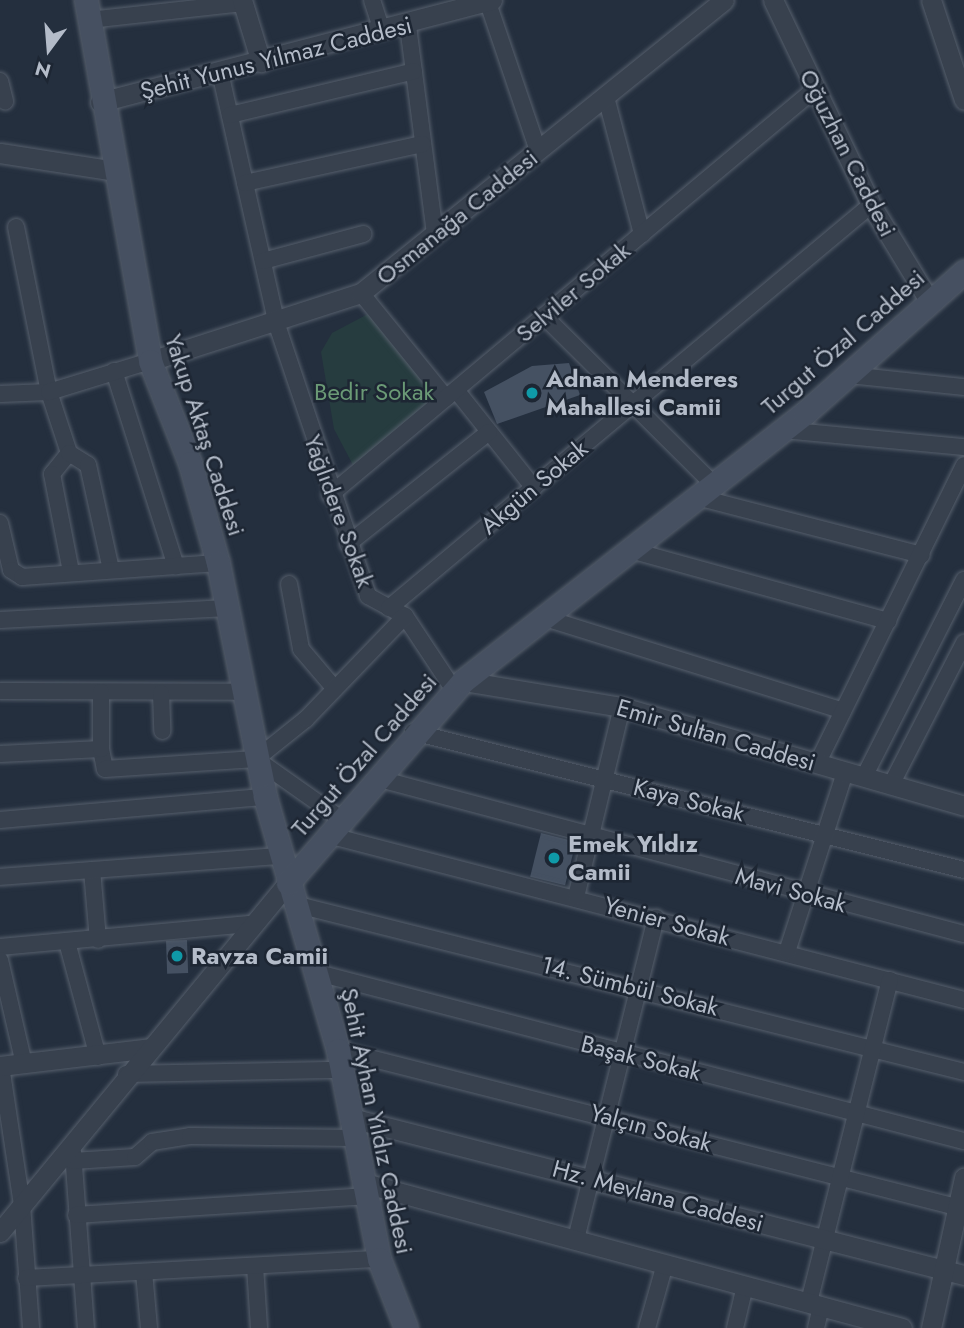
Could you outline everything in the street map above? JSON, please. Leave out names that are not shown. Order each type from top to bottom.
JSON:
[{"type":"main road","name":"Yakup Aktaş Caddesi","points":[[87,10],[100,102],[150,361],[190,463],[218,563],[246,692],[256,759],[291,893]]},
{"type":"main road","name":"Turgut Özal Caddesi","points":[[291,893],[334,827],[413,732],[459,685],[783,430],[964,272]]},
{"type":"main road","name":"Şehit Ayhan Yıldız Caddesi","points":[[291,893],[318,973],[340,1060],[379,1259],[393,1305],[406,1328]]},
{"type":"street","points":[[372,0],[382,31]]},
{"type":"street","points":[[489,0],[538,152]]},
{"type":"street","name":"Şehit Yunus Yılmaz Caddesi","points":[[100,102],[408,26],[489,0]]},
{"type":"street","name":"Osmanağa Caddesi","points":[[150,361],[277,325],[361,293],[724,0]]},
{"type":"street","name":"Oğuzhan Caddesi","points":[[773,0],[871,205],[930,302]]},
{"type":"street","points":[[931,0],[964,100]]},
{"type":"street","points":[[87,10],[242,1],[261,62]]},
{"type":"street","points":[[408,26],[435,235]]},
{"type":"street","points":[[230,115],[414,71]]},
{"type":"street","name":"Yağlıdere Sokak","points":[[220,72],[277,325],[330,495],[368,596],[405,616],[459,685]]},
{"type":"street","points":[[0,80],[5,101]]},
{"type":"street","name":"Selviler Sokak","points":[[330,495],[815,89]]},
{"type":"street","points":[[606,97],[642,234]]},
{"type":"street","points":[[245,183],[423,144]]},
{"type":"street","points":[[0,153],[115,171]]},
{"type":"street","name":"Akgün Sokak","points":[[389,608],[871,205]]},
{"type":"street","points":[[16,227],[49,391],[69,453],[88,465],[111,570]]},
{"type":"street","points":[[262,261],[363,234]]},
{"type":"street","points":[[361,293],[451,394],[489,432],[534,488]]},
{"type":"street","points":[[544,316],[635,401],[705,490],[922,555]]},
{"type":"street","points":[[0,394],[49,391],[150,361]]},
{"type":"street","points":[[114,371],[176,566]]},
{"type":"street","points":[[849,375],[964,387]]},
{"type":"street","points":[[783,430],[964,447]]},
{"type":"street","points":[[348,544],[489,432]]},
{"type":"street","points":[[69,453],[52,474],[71,572]]},
{"type":"street","points":[[817,764],[964,465]]},
{"type":"street","points":[[0,523],[11,570],[22,577],[218,563]]},
{"type":"street","points":[[630,550],[888,621]]},
{"type":"street","points":[[864,778],[964,580]]},
{"type":"street","points":[[289,584],[301,649],[335,689]]},
{"type":"street","points":[[0,620],[228,608]]},
{"type":"street","points":[[101,692],[101,749],[105,769],[256,759],[335,689],[405,616]]},
{"type":"street","points":[[545,618],[843,711]]},
{"type":"street","points":[[891,785],[959,665],[964,643]]},
{"type":"street","points":[[928,652],[959,665]]},
{"type":"street","name":"Emir Sultan Caddesi","points":[[459,685],[622,707],[963,805]]},
{"type":"street","points":[[0,691],[246,692]]},
{"type":"street","points":[[161,693],[162,731]]},
{"type":"street","points":[[576,897],[622,707]]},
{"type":"street","name":"Kaya Sokak","points":[[413,732],[964,870]]},
{"type":"street","points":[[0,754],[101,749]]},
{"type":"street","points":[[256,759],[334,827]]},
{"type":"street","points":[[787,952],[845,772]]},
{"type":"street","name":"Mavi Sokak","points":[[376,778],[804,895],[964,934]]},
{"type":"street","points":[[0,820],[265,797]]},
{"type":"street","name":"Yenier Sokak","points":[[334,827],[576,897],[964,1000]]},
{"type":"street","points":[[0,877],[280,856]]},
{"type":"street","points":[[92,870],[98,940]]},
{"type":"street","name":"Turgut Özal Caddesi","points":[[0,1232],[73,1153],[126,1074],[249,924],[291,893]]},
{"type":"street","name":"14. Sümbül Sokak","points":[[291,893],[964,1072]]},
{"type":"street","points":[[576,1240],[656,918]]},
{"type":"street","points":[[0,947],[67,943],[249,924]]},
{"type":"street","points":[[67,943],[98,1056]]},
{"type":"street","points":[[0,960],[24,1064]]},
{"type":"street","name":"Başak Sokak","points":[[318,973],[964,1141]]},
{"type":"street","points":[[816,1328],[815,1304],[824,1240],[890,980]]},
{"type":"street","points":[[30,1328],[23,1205],[0,1066],[150,1048]]},
{"type":"street","name":"Yalçın Sokak","points":[[126,1074],[340,1060],[607,1116],[961,1208]]},
{"type":"street","points":[[86,1328],[73,1153],[135,1157],[152,1142],[190,1136],[353,1128]]},
{"type":"street","name":"Hz. Mevlana Caddesi","points":[[353,1128],[591,1178],[964,1275]]},
{"type":"street","points":[[931,1328],[961,1208],[964,1178]]},
{"type":"street","points":[[76,1215],[366,1189],[576,1240],[902,1328]]},
{"type":"street","points":[[26,1278],[379,1259]]},
{"type":"street","points":[[647,1328],[666,1264]]},
{"type":"street","points":[[255,1266],[260,1328]]},
{"type":"street","points":[[144,1272],[149,1328]]},
{"type":"street","points":[[734,1328],[745,1286]]},
{"type":"street","points":[[393,1305],[395,1328]]},
{"type":"green space","name":"Bedir Sokak","points":[[368,314],[439,398],[354,467],[334,429],[321,352],[332,333]]},
{"type":"building","name":"Adnan Menderes Mahallesi Camii","points":[[569,363],[580,395],[497,424],[484,392],[532,366]]},
{"type":"building","name":"Emek Yıldız Camii","points":[[541,833],[576,842],[565,885],[530,877]]},
{"type":"building","name":"Ravza Camii","points":[[187,940],[188,973],[167,974],[166,941]]},
{"type":"place","name":"Adnan Menderes Mahallesi Camii","points":[[532,393]]},
{"type":"place","name":"Emek Yıldız Camii","points":[[554,858]]},
{"type":"place","name":"Ravza Camii","points":[[177,956]]}]
